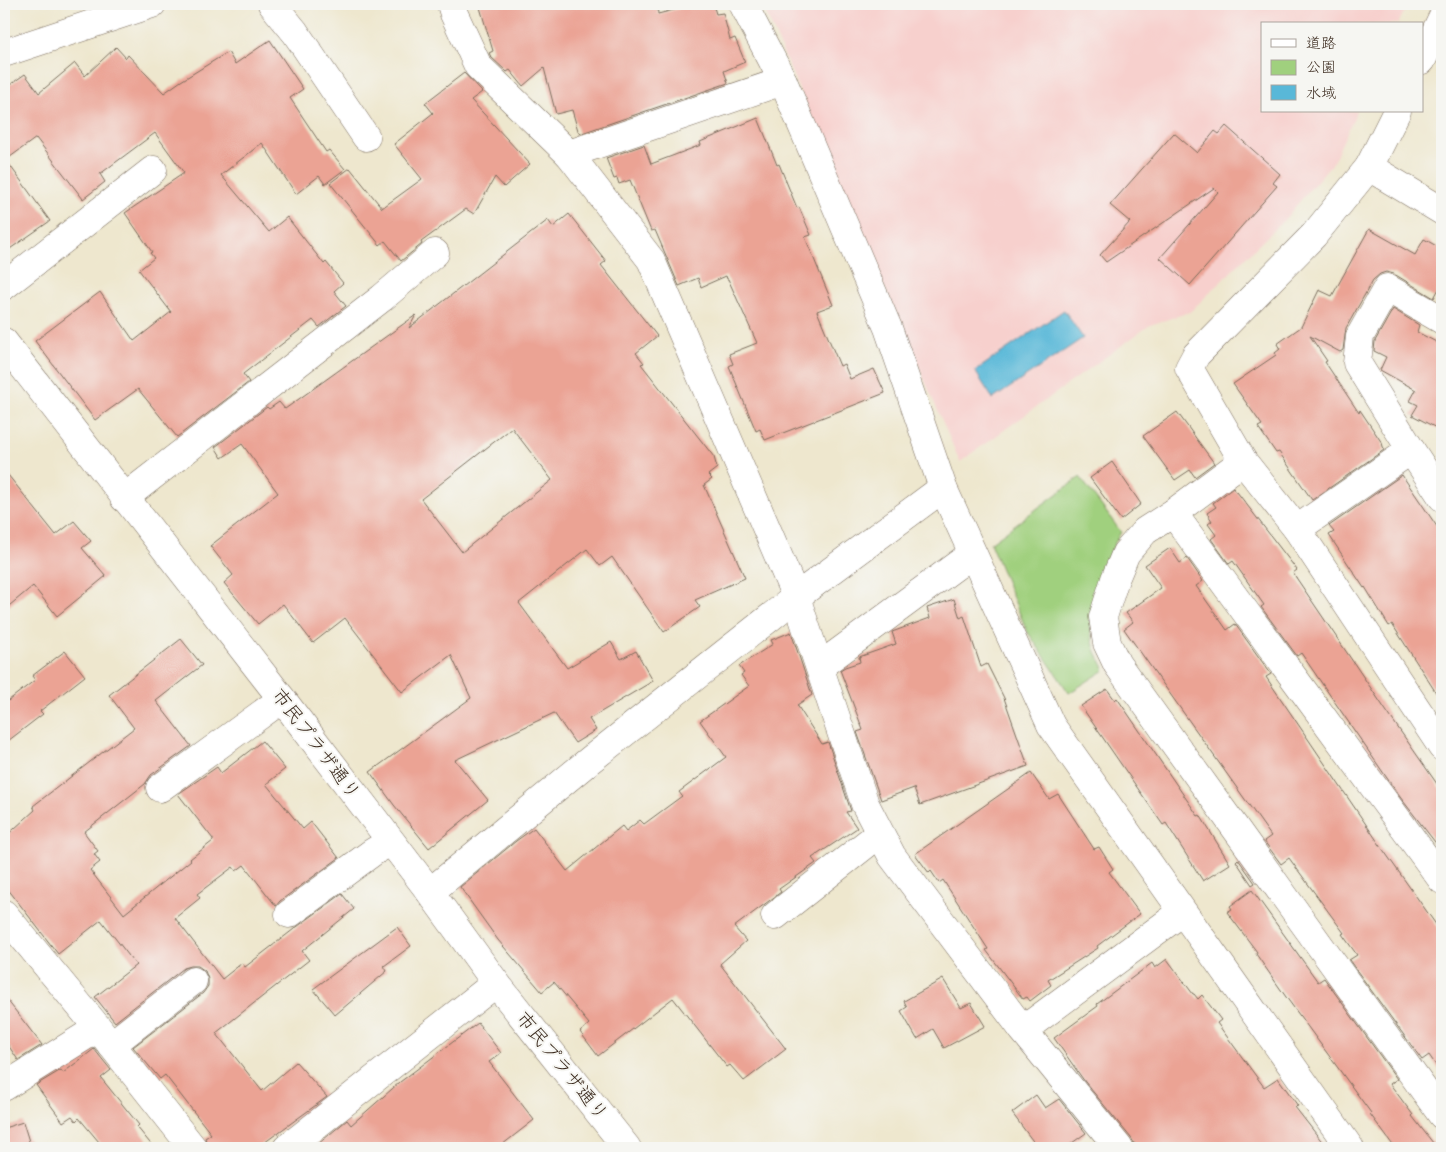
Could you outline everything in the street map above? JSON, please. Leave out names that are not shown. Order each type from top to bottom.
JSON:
[{"type":"street","points":[[4,54],[152,4]]},
{"type":"street","points":[[272,4],[295,32],[366,136]]},
{"type":"street","points":[[452,4],[454,14],[478,66],[570,154],[651,260],[796,597],[865,804],[879,834],[892,856],[1024,1030],[1119,1148]]},
{"type":"street","points":[[743,4],[782,82],[888,328],[943,488],[1051,725],[1350,1148]]},
{"type":"street","points":[[1424,56],[1441,24]]},
{"type":"street","points":[[570,154],[782,82]]},
{"type":"street","points":[[1396,112],[1368,168],[1314,235],[1196,355],[1188,368],[1243,461],[1297,530],[1442,747]]},
{"type":"street","points":[[1368,168],[1442,211]]},
{"type":"street","points":[[4,286],[153,170]]},
{"type":"street","points":[[124,498],[382,298],[435,253]]},
{"type":"street","points":[[1442,320],[1387,288],[1360,336],[1357,364],[1442,497]]},
{"type":"street","name":"市民プラザ通り","points":[[4,342],[430,892],[613,1143]]},
{"type":"street","points":[[1297,530],[1411,450]]},
{"type":"street","points":[[1243,461],[1145,532],[1126,553],[1115,579],[1103,618],[1107,643],[1117,664],[1442,1116]]},
{"type":"street","points":[[430,892],[590,760],[796,597],[943,488]]},
{"type":"street","points":[[1173,513],[1442,880]]},
{"type":"street","points":[[820,666],[972,554]]},
{"type":"street","points":[[160,788],[282,699]]},
{"type":"street","points":[[775,916],[879,834]]},
{"type":"street","points":[[289,914],[373,852],[390,842]]},
{"type":"street","points":[[1024,1030],[1182,912]]},
{"type":"street","points":[[4,914],[193,1148]]},
{"type":"street","points":[[4,1087],[104,1036],[193,981]]},
{"type":"street","points":[[287,1148],[496,983]]},
{"type":"shaded area","points":[[762,4],[1408,4],[1399,22],[1261,22],[1261,112],[1357,112],[1333,162],[1284,220],[1190,312],[1150,325],[960,462]]},
{"type":"green space","points":[[1080,477],[1121,532],[1102,572],[1093,602],[1091,617],[1091,632],[1094,646],[1105,670],[1069,693],[1027,631],[990,543]]},
{"type":"water","points":[[1064,310],[1083,338],[993,399],[975,371]]},
{"type":"building","points":[[479,4],[657,4],[658,14],[697,4],[713,4],[716,14],[723,13],[730,40],[735,38],[745,62],[724,71],[728,83],[579,134],[572,110],[556,114],[544,68],[523,86],[510,70],[507,72],[491,57],[489,53],[493,51]]},
{"type":"building","points":[[270,40],[303,89],[290,98],[326,152],[329,150],[345,169],[325,184],[319,176],[296,194],[262,143],[221,175],[269,232],[287,217],[324,264],[326,262],[343,283],[334,291],[346,306],[319,327],[313,320],[243,374],[249,382],[177,437],[138,389],[95,420],[35,341],[100,292],[134,341],[171,312],[139,270],[154,258],[150,253],[152,252],[125,213],[184,173],[155,133],[100,174],[105,182],[83,199],[36,138],[6,160],[50,221],[4,253],[4,89],[25,74],[39,93],[75,63],[85,76],[116,47],[126,58],[128,55],[164,93],[228,52],[235,64]]},
{"type":"building","points":[[464,73],[482,92],[471,100],[530,164],[504,187],[495,177],[474,214],[466,209],[421,242],[422,244],[401,261],[385,241],[380,245],[330,183],[350,168],[382,208],[422,179],[394,144],[433,113],[425,103]]},
{"type":"building","points":[[758,118],[777,165],[779,164],[797,208],[799,207],[811,235],[805,237],[833,305],[817,311],[840,366],[844,364],[850,379],[874,369],[885,393],[765,440],[760,429],[756,431],[729,366],[733,364],[729,354],[757,343],[728,279],[726,276],[701,287],[698,278],[679,286],[655,230],[651,231],[630,180],[619,184],[617,178],[614,179],[606,158],[644,145],[651,164],[701,145],[700,142]]},
{"type":"building","points":[[1226,126],[1280,174],[1273,183],[1277,186],[1190,285],[1160,258],[1218,192],[1214,188],[1106,262],[1100,255],[1130,222],[1110,205],[1174,133],[1197,153],[1215,131],[1219,134]]},
{"type":"building","points":[[569,214],[606,261],[601,265],[657,336],[636,353],[644,363],[641,364],[714,457],[717,468],[708,475],[712,479],[704,485],[745,578],[695,600],[700,607],[664,632],[612,557],[600,566],[587,549],[519,603],[567,668],[611,642],[621,659],[636,651],[653,681],[589,719],[596,730],[575,743],[554,713],[455,760],[488,800],[429,848],[370,772],[471,698],[451,655],[402,692],[345,618],[313,643],[283,604],[258,624],[224,583],[233,575],[210,546],[278,493],[242,444],[222,458],[215,447],[267,407],[269,409],[279,402],[285,409],[416,315],[409,328],[548,220],[553,227]],"holes":[[[512,428],[552,480],[462,552],[421,499]]]},
{"type":"building","points":[[1369,229],[1415,255],[1424,239],[1442,249],[1442,283],[1434,298],[1394,274],[1386,272],[1380,274],[1373,280],[1346,328],[1343,350],[1340,352],[1310,336],[1359,413],[1360,410],[1382,443],[1384,450],[1312,500],[1279,452],[1276,453],[1258,427],[1262,425],[1233,384],[1276,355],[1275,353],[1280,349],[1277,344],[1301,327],[1319,290],[1332,296]]},
{"type":"building","points":[[1393,309],[1419,325],[1417,332],[1442,345],[1442,431],[1412,415],[1418,405],[1410,401],[1416,390],[1380,370],[1386,357],[1374,351],[1375,341]]},
{"type":"building","points":[[1177,412],[1214,463],[1195,477],[1190,470],[1175,480],[1143,436]]},
{"type":"building","points":[[1112,462],[1141,504],[1121,520],[1090,478]]},
{"type":"building","points":[[4,470],[56,535],[74,521],[91,541],[82,548],[106,576],[57,616],[33,586],[4,610]]},
{"type":"building","points":[[1402,475],[1442,534],[1442,702],[1392,624],[1389,626],[1329,535],[1334,532],[1329,526]]},
{"type":"building","points":[[1233,488],[1297,570],[1293,573],[1442,791],[1442,851],[1400,797],[1301,653],[1297,656],[1261,607],[1264,605],[1233,561],[1229,564],[1211,539],[1216,535],[1208,524],[1212,521],[1207,513],[1216,507],[1213,503]]},
{"type":"building","points":[[1170,548],[1180,563],[1187,558],[1203,581],[1196,586],[1227,630],[1235,624],[1271,674],[1266,677],[1442,933],[1442,1074],[1429,1055],[1422,1060],[1349,960],[1357,955],[1342,934],[1344,933],[1289,858],[1281,864],[1264,841],[1271,836],[1124,629],[1133,622],[1126,613],[1161,588],[1145,565]]},
{"type":"building","points":[[954,599],[960,618],[964,616],[981,667],[987,664],[1004,698],[1028,766],[920,805],[914,788],[881,800],[857,732],[863,730],[840,670],[860,662],[859,657],[896,644],[892,632],[930,618],[927,608]]},
{"type":"building","points":[[791,632],[812,695],[797,705],[822,744],[828,742],[851,811],[846,812],[857,828],[812,858],[816,863],[779,889],[781,892],[734,927],[746,941],[720,964],[786,1049],[744,1081],[730,1065],[727,1067],[673,998],[598,1056],[580,1032],[589,1024],[554,982],[542,992],[498,940],[460,887],[534,828],[567,871],[622,826],[626,831],[640,820],[644,824],[682,796],[679,792],[726,757],[700,721],[749,686],[741,675],[744,673],[739,666],[773,644],[771,640]]},
{"type":"building","points":[[181,639],[202,665],[156,701],[191,746],[151,775],[145,784],[84,832],[98,851],[94,854],[100,862],[90,870],[124,914],[213,841],[178,794],[217,767],[221,773],[262,741],[285,769],[266,784],[303,829],[311,822],[339,858],[280,901],[276,906],[244,865],[236,871],[233,867],[197,894],[200,898],[175,918],[222,979],[242,963],[245,967],[342,894],[354,909],[302,951],[309,960],[216,1033],[262,1091],[296,1062],[327,1097],[257,1148],[208,1148],[205,1138],[211,1134],[165,1075],[160,1079],[133,1047],[203,993],[208,986],[205,971],[198,966],[184,968],[115,1022],[95,997],[136,965],[101,920],[58,954],[4,884],[4,838],[35,810],[33,806],[134,728],[109,695]]},
{"type":"building","points":[[65,651],[85,676],[40,711],[43,714],[4,744],[4,704],[35,680],[32,676]]},
{"type":"building","points":[[1107,689],[1115,700],[1117,698],[1198,816],[1200,815],[1230,864],[1203,881],[1166,823],[1163,825],[1081,706]]},
{"type":"building","points":[[1031,773],[1049,799],[1058,794],[1094,849],[1099,847],[1113,869],[1109,872],[1140,914],[1097,946],[1098,948],[1048,980],[1051,985],[1030,1001],[1027,997],[1023,999],[986,950],[988,949],[943,880],[939,883],[915,854]]},
{"type":"building","points":[[1238,859],[1255,883],[1252,885],[1236,861]]},
{"type":"building","points":[[1252,890],[1318,982],[1324,978],[1397,1079],[1390,1084],[1437,1148],[1395,1148],[1286,997],[1256,954],[1257,952],[1227,912],[1232,909],[1230,906]]},
{"type":"building","points":[[397,927],[411,946],[384,966],[387,971],[335,1015],[313,989]]},
{"type":"building","points":[[1167,959],[1193,994],[1198,999],[1202,995],[1221,1020],[1217,1023],[1264,1087],[1278,1078],[1298,1106],[1295,1107],[1327,1148],[1137,1148],[1085,1082],[1054,1038],[1152,963],[1155,968]]},
{"type":"building","points":[[943,979],[961,1008],[971,1003],[985,1026],[944,1048],[933,1029],[917,1039],[901,1011],[907,1007],[904,1001]]},
{"type":"building","points":[[4,996],[42,1045],[18,1060],[4,1039]]},
{"type":"building","points":[[478,1023],[501,1053],[489,1062],[534,1120],[498,1148],[321,1148],[318,1144],[347,1120],[351,1125],[400,1082]]},
{"type":"building","points":[[94,1049],[111,1070],[101,1078],[139,1125],[137,1127],[154,1148],[104,1148],[79,1118],[76,1121],[72,1116],[63,1122],[36,1085],[61,1070],[63,1073]]},
{"type":"building","points":[[1036,1095],[1045,1108],[1059,1099],[1086,1133],[1065,1148],[1038,1148],[1012,1113]]},
{"type":"building","points":[[23,1122],[31,1148],[4,1148],[4,1128]]}]
